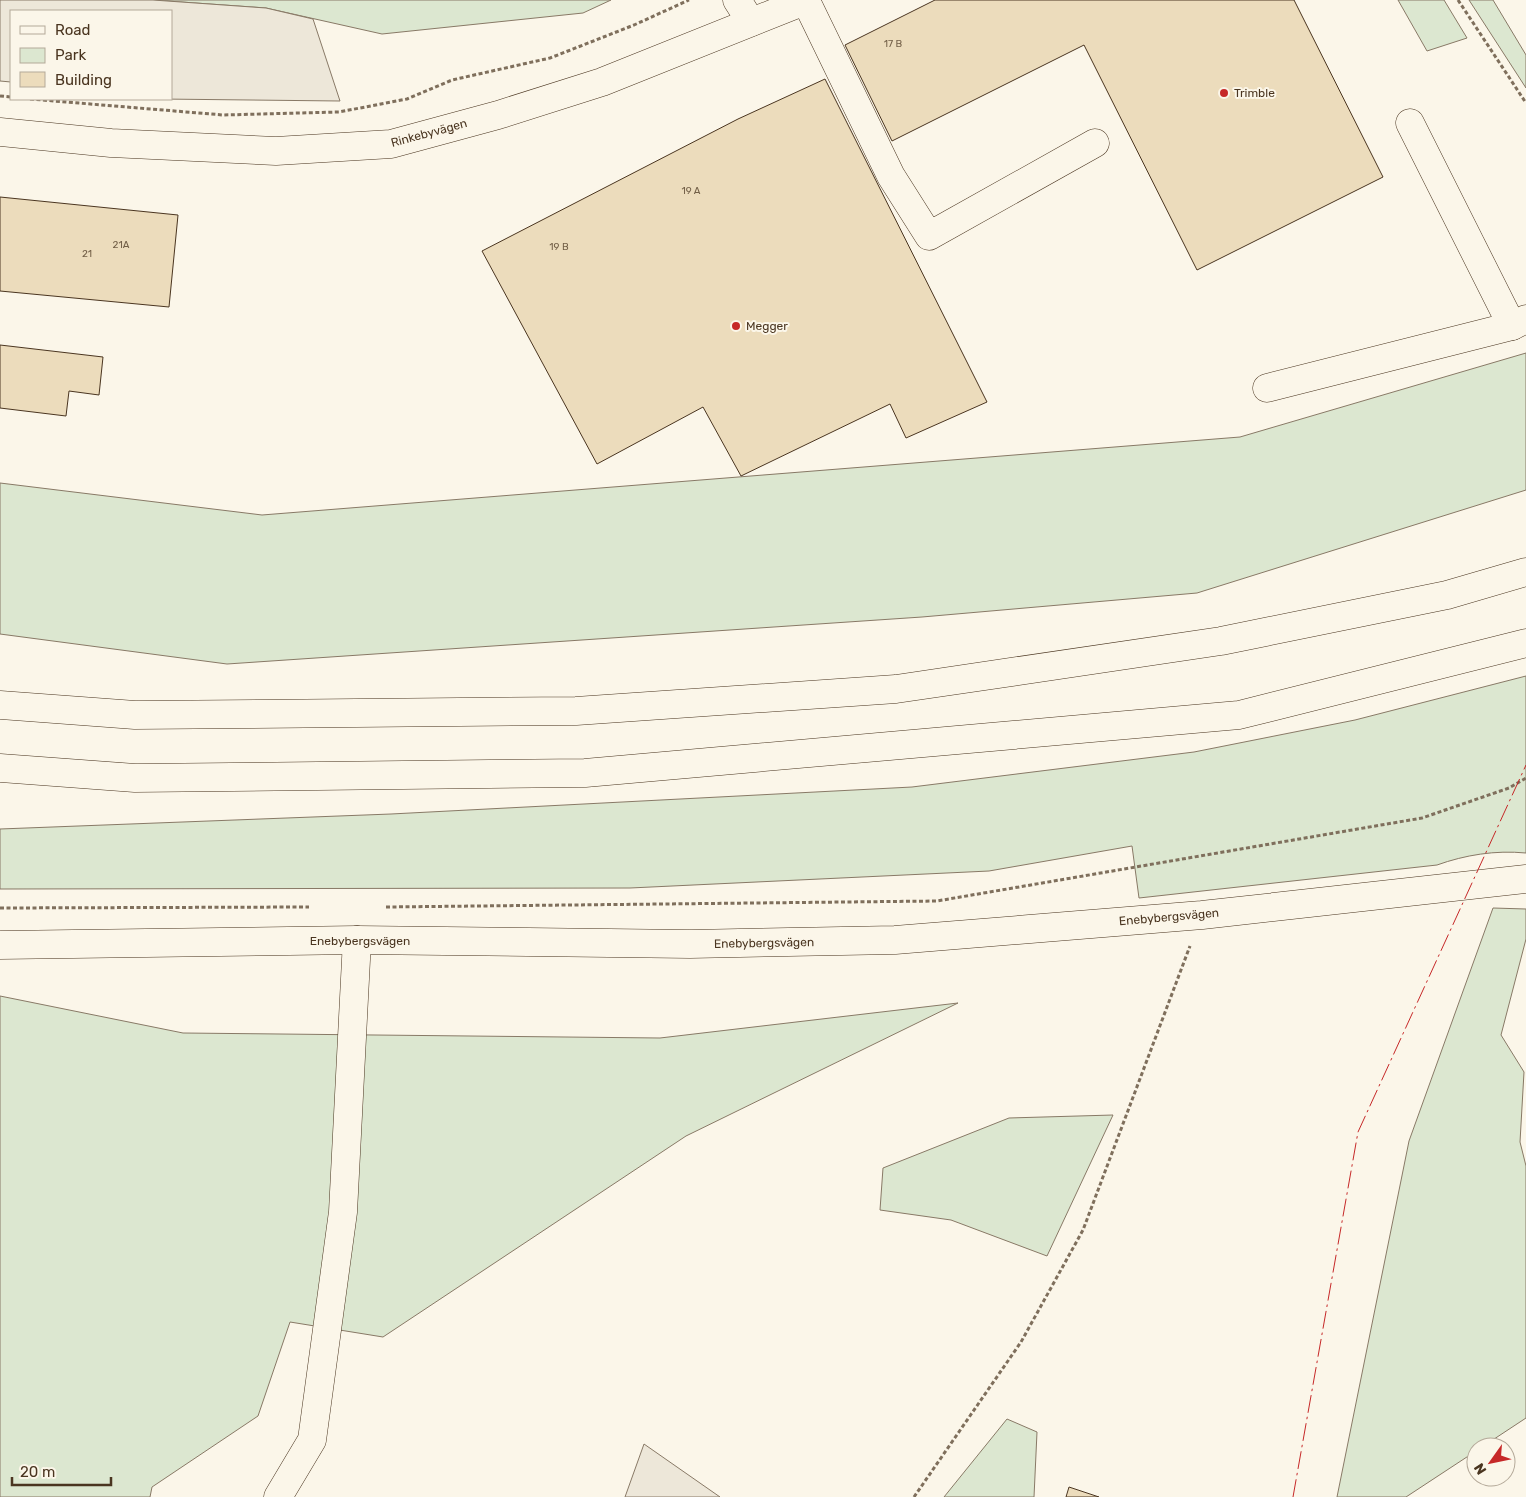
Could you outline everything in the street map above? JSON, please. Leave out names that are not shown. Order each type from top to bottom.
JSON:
[{"type":"main road","name":"Rinkebyvägen","points":[[0,132],[111,143],[276,150],[391,144],[498,115],[602,82],[744,11],[806,0]]},
{"type":"main road","points":[[806,0],[892,176],[928,236],[1095,143]]},
{"type":"main road","points":[[1267,388],[1519,323],[1410,122]]},
{"type":"main road","points":[[0,705],[135,715],[576,711],[896,689],[1221,640],[1447,595],[1526,572]]},
{"type":"main road","points":[[0,768],[135,778],[585,773],[1239,715],[1526,643]]},
{"type":"main road","name":"Enebybergsvägen","points":[[0,945],[357,940],[690,944],[894,940],[1202,915],[1526,879]]},
{"type":"main road","points":[[278,1497],[312,1440],[343,1212],[357,940]]},
{"type":"path","points":[[42,100],[223,115],[339,112],[407,99],[452,80],[550,58],[634,25],[688,0]]},
{"type":"path","points":[[1458,0],[1526,103]]},
{"type":"path","points":[[382,907],[937,900],[1422,818],[1509,788],[1526,778]]},
{"type":"path","points":[[0,908],[312,907]]},
{"type":"path","points":[[914,1497],[1021,1342],[1083,1230],[1202,915]]},
{"type":"green space","points":[[153,0],[611,0],[583,13],[382,34],[266,8]]},
{"type":"green space","points":[[1398,0],[1444,0],[1467,38],[1427,51]]},
{"type":"green space","points":[[1469,0],[1493,0],[1526,55],[1526,88]]},
{"type":"green space","points":[[1526,353],[1526,490],[1197,593],[922,617],[227,664],[0,634],[0,483],[262,515],[1240,437]]},
{"type":"green space","points":[[1526,676],[1526,853],[1480,854],[1458,858],[1437,865],[1139,898],[1132,846],[989,871],[630,888],[0,889],[0,829],[391,814],[912,787],[1194,752],[1355,720]]},
{"type":"green space","points":[[1493,908],[1526,909],[1526,939],[1501,1035],[1524,1072],[1520,1142],[1526,1166],[1526,1418],[1497,1437],[1466,1437],[1466,1458],[1406,1497],[1337,1497],[1409,1141]]},
{"type":"green space","points":[[0,996],[183,1033],[660,1038],[958,1003],[686,1136],[383,1337],[290,1322],[258,1416],[152,1487],[150,1497],[0,1497]]},
{"type":"green space","points":[[1113,1115],[1047,1256],[951,1220],[880,1210],[883,1168],[1009,1118]]},
{"type":"green space","points":[[1007,1419],[1037,1432],[1034,1497],[944,1497]]},
{"type":"shaded area","points":[[0,0],[153,0],[266,8],[313,19],[340,101],[172,99],[172,10],[10,10],[10,82],[0,81]]},
{"type":"shaded area","points":[[644,1444],[720,1497],[625,1497]]},
{"type":"building","name":"Trimble","points":[[935,0],[1294,0],[1383,177],[1197,270],[1084,45],[892,141],[845,45]]},
{"type":"building","name":"Megger","points":[[825,79],[987,402],[906,438],[890,404],[741,476],[703,407],[597,464],[482,251],[738,119]]},
{"type":"building","points":[[0,197],[178,215],[169,307],[0,291]]},
{"type":"building","points":[[0,345],[103,357],[99,395],[69,391],[66,416],[0,408]]},
{"type":"building","points":[[1069,1487],[1099,1497],[1066,1497]]},
{"type":"power","points":[[1293,1497],[1358,1132],[1526,765]]},
{"type":"place","name":"Trimble","points":[[1224,93]]},
{"type":"place","name":"Megger","points":[[736,326]]}]
